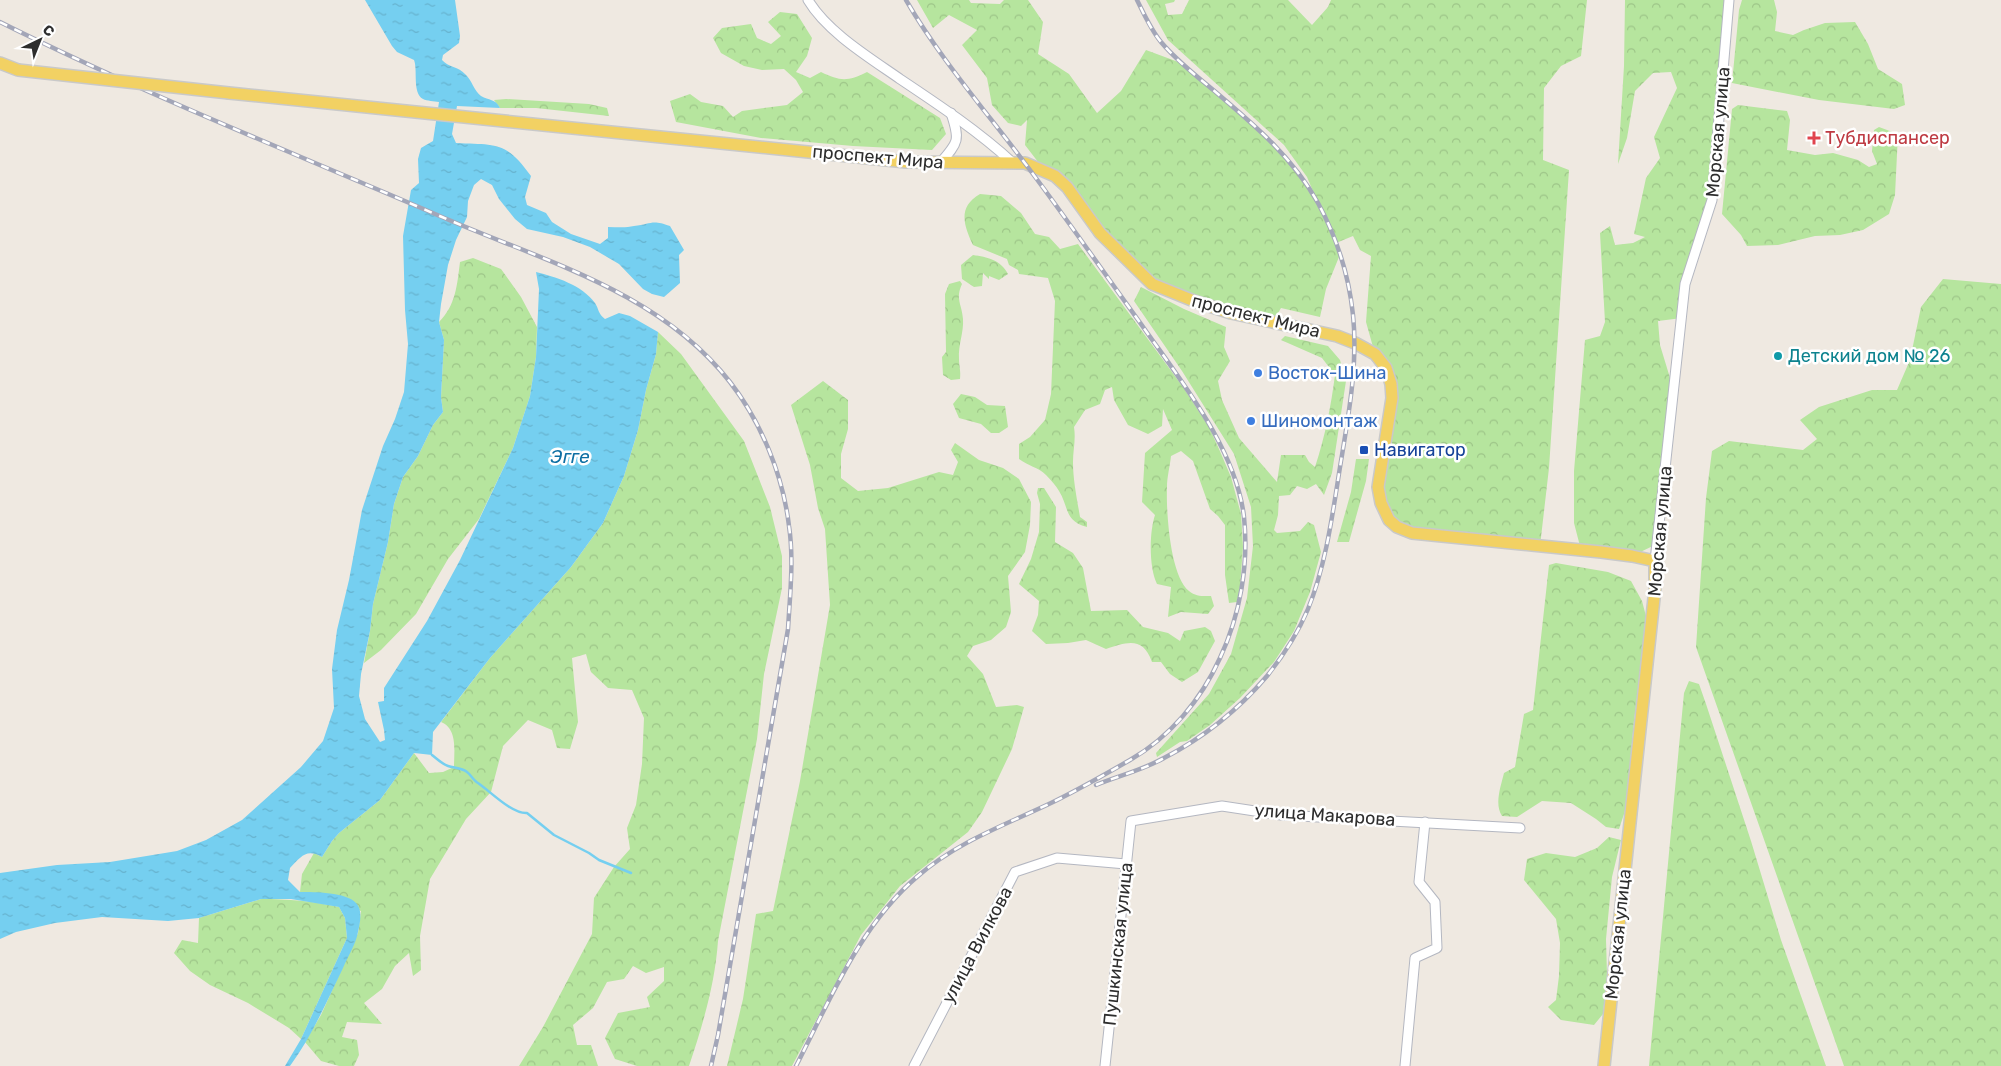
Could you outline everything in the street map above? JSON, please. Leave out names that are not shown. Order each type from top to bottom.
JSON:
[{"type":"main road","name":"проспект Мира","points":[[0,63],[18,70],[906,162],[1025,163],[1056,176],[1100,233],[1152,284],[1231,313],[1337,336],[1375,354],[1386,368],[1391,384],[1392,398],[1378,487],[1381,503],[1389,520],[1397,527],[1412,533],[1601,552],[1655,561]]},
{"type":"main road","name":"Морская улица","points":[[1604,1066],[1655,589],[1655,561]]},
{"type":"street","points":[[808,0],[814,10],[854,47],[988,139],[1013,162]]},
{"type":"street","name":"Морская улица","points":[[1655,561],[1685,284],[1712,200],[1730,0]]},
{"type":"street","points":[[940,163],[953,148],[958,132],[951,113]]},
{"type":"street","name":"улица Макарова","points":[[1131,822],[1222,806],[1281,816],[1520,828]]},
{"type":"street","name":"Пушкинская улица","points":[[1105,1066],[1131,822]]},
{"type":"street","points":[[1405,1066],[1415,958],[1438,948],[1435,902],[1419,882],[1425,822]]},
{"type":"street","name":"улица Вилкова","points":[[914,1066],[1014,872],[1057,858],[1126,864]]},
{"type":"green space","points":[[917,0],[969,0],[971,3],[1000,4],[1004,0],[1028,0],[1043,22],[1038,54],[1069,74],[1097,113],[1121,91],[1146,50],[1181,63],[1251,123],[1280,151],[1297,170],[1318,203],[1307,177],[1284,145],[1168,40],[1146,0],[1175,0],[1165,4],[1168,15],[1182,14],[1189,0],[1288,0],[1312,25],[1328,7],[1331,0],[1587,0],[1581,56],[1561,66],[1544,88],[1543,160],[1569,170],[1549,468],[1540,546],[1397,527],[1381,503],[1392,398],[1375,354],[1366,322],[1371,256],[1360,250],[1353,236],[1336,243],[1341,252],[1326,289],[1320,317],[1281,308],[1272,323],[1166,291],[1045,171],[1025,145],[1027,120],[1021,126],[1008,123],[992,105],[987,78],[962,45],[977,30],[949,15],[933,28]]},
{"type":"green space","points":[[1625,0],[1729,0],[1712,200],[1685,284],[1682,318],[1658,321],[1660,345],[1674,391],[1657,544],[1632,556],[1581,550],[1574,523],[1574,471],[1585,340],[1600,336],[1605,322],[1600,233],[1610,226],[1615,245],[1633,243],[1645,237],[1634,234],[1646,178],[1660,158],[1654,137],[1677,88],[1671,72],[1653,73],[1635,91],[1627,138],[1618,164],[1624,66]]},
{"type":"green space","points":[[1742,0],[1774,0],[1777,12],[1775,31],[1793,35],[1825,23],[1855,22],[1868,44],[1878,69],[1902,84],[1905,105],[1894,109],[1819,100],[1732,83],[1739,10]]},
{"type":"green space","points":[[780,12],[797,14],[812,38],[807,56],[796,72],[810,78],[821,72],[839,79],[849,79],[867,72],[940,118],[946,134],[932,150],[853,146],[761,138],[676,122],[670,101],[690,94],[701,102],[723,106],[733,117],[742,111],[787,105],[803,92],[796,80],[784,69],[762,70],[744,66],[721,53],[713,38],[722,28],[751,24],[757,38],[771,44],[781,36],[768,22]]},
{"type":"green space","points":[[506,99],[589,104],[607,108],[609,116],[536,108],[500,108],[494,100]]},
{"type":"green space","points":[[1738,105],[1787,111],[1790,120],[1787,150],[1815,155],[1833,153],[1858,160],[1869,167],[1877,164],[1872,151],[1874,130],[1879,127],[1898,134],[1895,195],[1889,214],[1863,230],[1840,235],[1815,236],[1778,245],[1747,246],[1741,235],[1722,214],[1732,109]]},
{"type":"green space","points":[[980,194],[1001,196],[1021,213],[1035,234],[1049,237],[1060,249],[1078,244],[1183,387],[1209,427],[1231,477],[1241,514],[1243,547],[1237,602],[1229,603],[1225,575],[1225,525],[1210,509],[1193,461],[1181,451],[1171,456],[1167,483],[1170,542],[1173,558],[1177,572],[1189,591],[1197,595],[1211,596],[1214,606],[1208,614],[1181,612],[1168,617],[1171,587],[1157,584],[1152,569],[1152,531],[1155,515],[1142,502],[1145,453],[1172,430],[1163,409],[1162,426],[1148,434],[1128,425],[1114,400],[1112,387],[1105,390],[1100,404],[1085,410],[1074,427],[1074,483],[1080,517],[1087,522],[1087,527],[1074,521],[1068,513],[1059,491],[1046,475],[1019,459],[1019,444],[1030,437],[1045,420],[1051,394],[1055,301],[1048,278],[1019,274],[1018,270],[1009,265],[1007,259],[973,245],[965,224],[965,211],[973,199]]},
{"type":"green space","points":[[973,255],[998,262],[1008,274],[999,280],[989,276],[989,279],[983,273],[982,286],[974,287],[962,279],[961,265]]},
{"type":"green space","points":[[473,258],[501,269],[521,297],[537,327],[536,357],[530,396],[513,448],[479,519],[448,559],[416,614],[381,650],[364,663],[373,604],[388,542],[394,504],[403,477],[418,456],[433,425],[443,412],[441,397],[444,340],[439,322],[452,302],[457,287],[460,262]]},
{"type":"green space","points":[[1943,279],[2001,284],[2001,1066],[1844,1066],[1696,647],[1706,498],[1712,451],[1729,441],[1803,450],[1817,439],[1800,420],[1819,407],[1872,390],[1897,390],[1910,360],[1921,307]]},
{"type":"green space","points":[[960,281],[962,284],[959,298],[963,324],[959,354],[960,379],[951,380],[943,375],[942,357],[946,352],[945,294],[949,284]]},
{"type":"green space","points":[[1141,287],[1184,309],[1226,327],[1224,347],[1230,361],[1218,381],[1222,400],[1239,438],[1277,482],[1281,455],[1305,455],[1315,467],[1332,398],[1335,375],[1322,358],[1281,340],[1285,336],[1328,346],[1340,360],[1346,381],[1332,473],[1324,495],[1316,484],[1307,489],[1297,486],[1290,495],[1279,496],[1278,515],[1274,530],[1277,533],[1300,531],[1308,522],[1314,525],[1321,552],[1310,592],[1294,631],[1274,662],[1240,698],[1210,725],[1187,741],[1180,742],[1157,757],[1156,753],[1209,694],[1231,654],[1247,598],[1253,546],[1251,507],[1234,454],[1182,371],[1134,301]]},
{"type":"green space","points":[[658,332],[681,354],[744,441],[770,507],[782,556],[782,588],[764,674],[757,739],[718,941],[711,988],[704,1019],[689,1066],[637,1066],[615,1059],[605,1038],[618,1013],[650,1007],[647,997],[664,981],[664,967],[646,973],[633,966],[624,979],[607,982],[593,1008],[573,1025],[577,1045],[591,1045],[598,1066],[519,1066],[543,1027],[592,934],[594,898],[614,867],[630,849],[627,828],[636,805],[642,764],[644,718],[632,690],[608,688],[591,672],[586,654],[572,658],[578,722],[570,749],[557,748],[552,730],[528,720],[503,746],[491,792],[466,819],[430,879],[420,936],[421,970],[413,976],[409,953],[395,966],[382,989],[364,1003],[382,1024],[347,1022],[342,1037],[357,1040],[359,1055],[354,1066],[339,1066],[321,1061],[305,1042],[321,1015],[358,933],[361,911],[300,892],[302,874],[314,853],[322,857],[339,833],[380,800],[414,753],[429,773],[443,772],[454,767],[453,735],[446,725],[441,722],[490,658],[571,567],[603,523],[624,476],[638,430],[656,354]]},
{"type":"green space","points":[[823,381],[848,400],[848,429],[841,454],[841,478],[858,491],[888,488],[939,472],[953,475],[958,462],[951,450],[955,443],[979,460],[1003,468],[1019,479],[1031,502],[1030,525],[1025,552],[1008,576],[1011,612],[1006,627],[991,640],[973,646],[967,656],[983,674],[996,707],[1017,705],[1024,707],[1012,749],[982,812],[968,832],[900,886],[861,935],[792,1066],[727,1066],[743,999],[756,914],[773,911],[800,781],[830,605],[825,529],[818,508],[810,465],[791,405]]},
{"type":"green space","points":[[961,394],[975,397],[987,405],[1005,406],[1008,427],[999,433],[991,433],[981,424],[959,418],[953,404]]},
{"type":"green space","points":[[1356,459],[1369,459],[1366,481],[1349,542],[1337,542],[1351,492]]},
{"type":"green space","points":[[1038,488],[1044,488],[1056,507],[1055,542],[1073,553],[1083,568],[1091,611],[1127,610],[1143,627],[1168,633],[1180,641],[1184,631],[1205,627],[1211,631],[1215,641],[1198,672],[1182,682],[1170,674],[1161,662],[1152,662],[1144,648],[1134,643],[1121,644],[1106,649],[1086,640],[1046,644],[1032,631],[1038,615],[1039,601],[1019,584],[1031,559],[1039,532],[1040,504],[1037,493]]},
{"type":"green space","points":[[1556,563],[1608,572],[1631,581],[1642,601],[1647,620],[1634,721],[1626,808],[1619,829],[1606,827],[1571,803],[1542,801],[1517,817],[1502,816],[1500,811],[1499,795],[1504,773],[1515,767],[1524,714],[1533,710],[1549,565]]},
{"type":"green space","points":[[1689,681],[1699,684],[1751,841],[1781,940],[1826,1066],[1649,1066],[1684,693]]},
{"type":"green space","points":[[1609,837],[1621,840],[1612,877],[1606,939],[1607,975],[1603,1014],[1594,1025],[1561,1020],[1548,1007],[1556,1000],[1559,976],[1560,943],[1556,919],[1524,880],[1527,859],[1546,853],[1575,857],[1597,848]]},
{"type":"green space","points":[[261,899],[320,903],[339,907],[345,918],[347,938],[301,1039],[289,1028],[248,1003],[210,985],[190,971],[174,953],[182,940],[198,943],[199,918]]},
{"type":"water","name":"Эгге","points":[[365,0],[455,0],[460,36],[459,43],[443,55],[442,60],[463,72],[481,96],[494,101],[500,108],[457,106],[452,134],[456,143],[491,145],[499,147],[514,156],[531,176],[525,197],[527,205],[546,213],[552,222],[571,234],[600,244],[608,238],[608,227],[628,227],[655,222],[664,224],[670,226],[684,250],[679,255],[680,283],[664,297],[652,294],[643,289],[619,264],[590,247],[563,237],[527,229],[515,219],[499,199],[492,185],[481,179],[474,185],[468,201],[467,217],[456,240],[448,265],[441,304],[439,322],[444,340],[441,397],[443,412],[433,425],[418,456],[403,477],[394,504],[388,542],[373,604],[370,631],[361,674],[359,696],[365,719],[380,742],[385,740],[378,702],[384,701],[384,688],[427,621],[460,560],[513,448],[530,396],[536,357],[539,289],[536,272],[560,279],[583,291],[595,303],[605,319],[619,313],[630,316],[658,332],[656,354],[638,430],[624,476],[603,523],[571,567],[490,658],[433,732],[432,755],[414,753],[380,800],[339,833],[322,857],[312,853],[304,855],[290,868],[288,880],[300,892],[330,893],[351,899],[356,903],[360,909],[360,925],[354,946],[319,1018],[290,1066],[285,1066],[301,1039],[347,938],[345,918],[339,907],[291,899],[261,899],[199,918],[168,921],[102,917],[55,923],[16,932],[0,939],[0,873],[57,865],[110,862],[177,851],[206,840],[242,820],[301,767],[323,741],[334,708],[332,669],[337,630],[349,580],[362,510],[383,446],[404,392],[408,344],[403,236],[411,190],[419,183],[418,159],[421,148],[433,141],[439,102],[425,100],[420,96],[416,87],[414,60],[397,52],[392,46]]},
{"type":"waterway","points":[[432,755],[446,765],[465,771],[502,802],[515,810],[527,813],[554,835],[599,860],[631,873]]},
{"type":"railway","points":[[796,1066],[834,990],[863,940],[879,917],[918,876],[949,853],[965,844],[1061,798],[1145,751],[1183,716],[1204,688],[1227,642],[1238,607],[1244,571],[1244,517],[1239,491],[1218,440],[1204,416],[1189,391],[1054,202],[947,62],[906,0]]},
{"type":"railway","points":[[1096,785],[1156,762],[1193,741],[1220,722],[1245,700],[1267,676],[1290,644],[1308,609],[1325,554],[1347,425],[1354,370],[1353,315],[1349,286],[1331,230],[1318,203],[1308,186],[1284,155],[1167,49],[1154,32],[1137,0]]},
{"type":"railway","points":[[0,22],[109,74],[219,123],[597,282],[634,301],[669,324],[701,351],[730,382],[741,398],[761,432],[782,488],[790,539],[791,577],[788,629],[718,1035],[711,1066]]},
{"type":"place","name":"Тубдиспансер","points":[[1814,138]]},
{"type":"place","name":"Детский дом № 26","points":[[1778,356]]},
{"type":"place","name":"Восток-Шина","points":[[1258,373]]},
{"type":"place","name":"Шиномонтаж","points":[[1251,421]]},
{"type":"place","name":"Навигатор","points":[[1364,450]]}]
